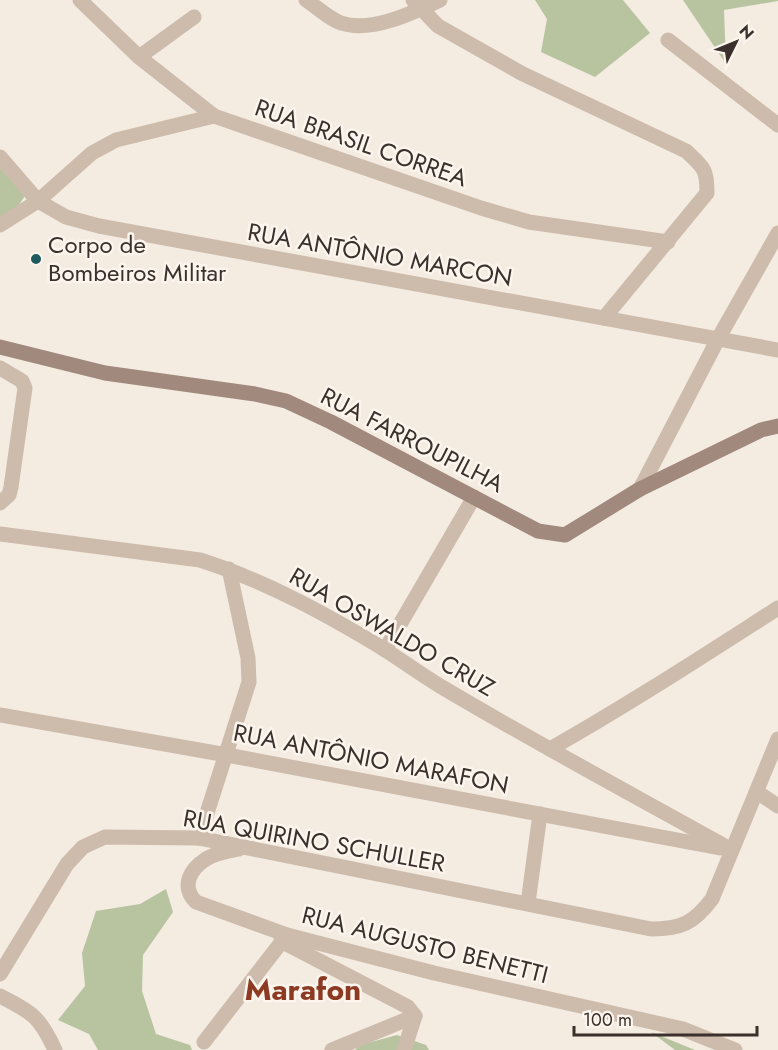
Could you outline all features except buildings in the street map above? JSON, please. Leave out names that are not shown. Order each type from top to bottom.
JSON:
[{"type":"street","name":"RUA BRASIL CORREA","points":[[80,0],[139,57],[214,116],[470,205],[530,222],[668,242]]},
{"type":"street","points":[[306,0],[338,23],[357,27],[374,25],[416,5],[440,0]]},
{"type":"street","points":[[416,5],[438,26],[523,74],[686,151],[704,168],[707,193],[604,318]]},
{"type":"street","points":[[139,57],[194,17]]},
{"type":"street","points":[[668,40],[778,125]]},
{"type":"street","points":[[0,225],[38,201],[92,153],[116,140],[214,116]]},
{"type":"street","name":"RUA ANTÔNIO MARCON","points":[[0,157],[38,201],[66,217],[99,226],[778,350]]},
{"type":"street","points":[[640,489],[718,339],[778,233]]},
{"type":"street","name":"RUA FARROUPILHA","points":[[0,347],[105,373],[255,394],[286,401],[331,422],[538,531],[565,535],[640,489],[761,430],[778,426]]},
{"type":"street","points":[[0,368],[22,381],[25,388],[11,487],[9,495],[0,503]]},
{"type":"street","points":[[385,650],[474,497]]},
{"type":"street","name":"RUA OSWALDO CRUZ","points":[[0,534],[200,560],[229,569],[289,596],[385,650],[438,685],[732,850]]},
{"type":"street","points":[[200,838],[249,682],[248,658],[229,569]]},
{"type":"street","points":[[550,749],[666,680],[778,608]]},
{"type":"street","name":"RUA ANTÔNIO MARAFON","points":[[0,715],[227,755],[732,850]]},
{"type":"street","points":[[732,850],[778,739]]},
{"type":"street","points":[[756,792],[778,806]]},
{"type":"street","points":[[528,903],[540,814]]},
{"type":"street","name":"RUA QUIRINO SCHULLER","points":[[0,974],[67,864],[83,847],[105,837],[200,838],[651,928],[672,929],[701,914],[712,899],[732,850]]},
{"type":"street","name":"RUA AUGUSTO BENETTI","points":[[245,848],[222,852],[206,859],[194,870],[187,884],[189,894],[196,902],[284,938],[683,1029],[735,1050]]},
{"type":"street","points":[[204,1042],[284,938],[408,1007],[416,1016]]},
{"type":"street","points":[[0,996],[34,1016],[46,1030],[55,1050]]},
{"type":"street","points":[[332,1050],[416,1016]]},
{"type":"street","points":[[404,1050],[416,1016]]},
{"type":"green space","points":[[535,0],[623,0],[650,33],[595,77],[541,52],[547,19]]},
{"type":"green space","points":[[683,0],[778,1],[724,10],[726,64]]},
{"type":"green space","points":[[0,168],[25,196],[18,206],[0,217]]},
{"type":"green space","points":[[166,889],[173,912],[143,955],[142,991],[156,1034],[190,1045],[192,1050],[98,1050],[89,1034],[58,1020],[85,986],[82,953],[96,911],[140,904]]},
{"type":"green space","points":[[651,1032],[695,1050],[675,1050]]},
{"type":"green space","points":[[397,1035],[426,1045],[429,1050],[355,1050],[360,1045]]},
{"type":"place","name":"Corpo de Bombeiros Militar","points":[[36,259]]},
{"type":"district","name":"Marafon","points":[[303,990]]}]
